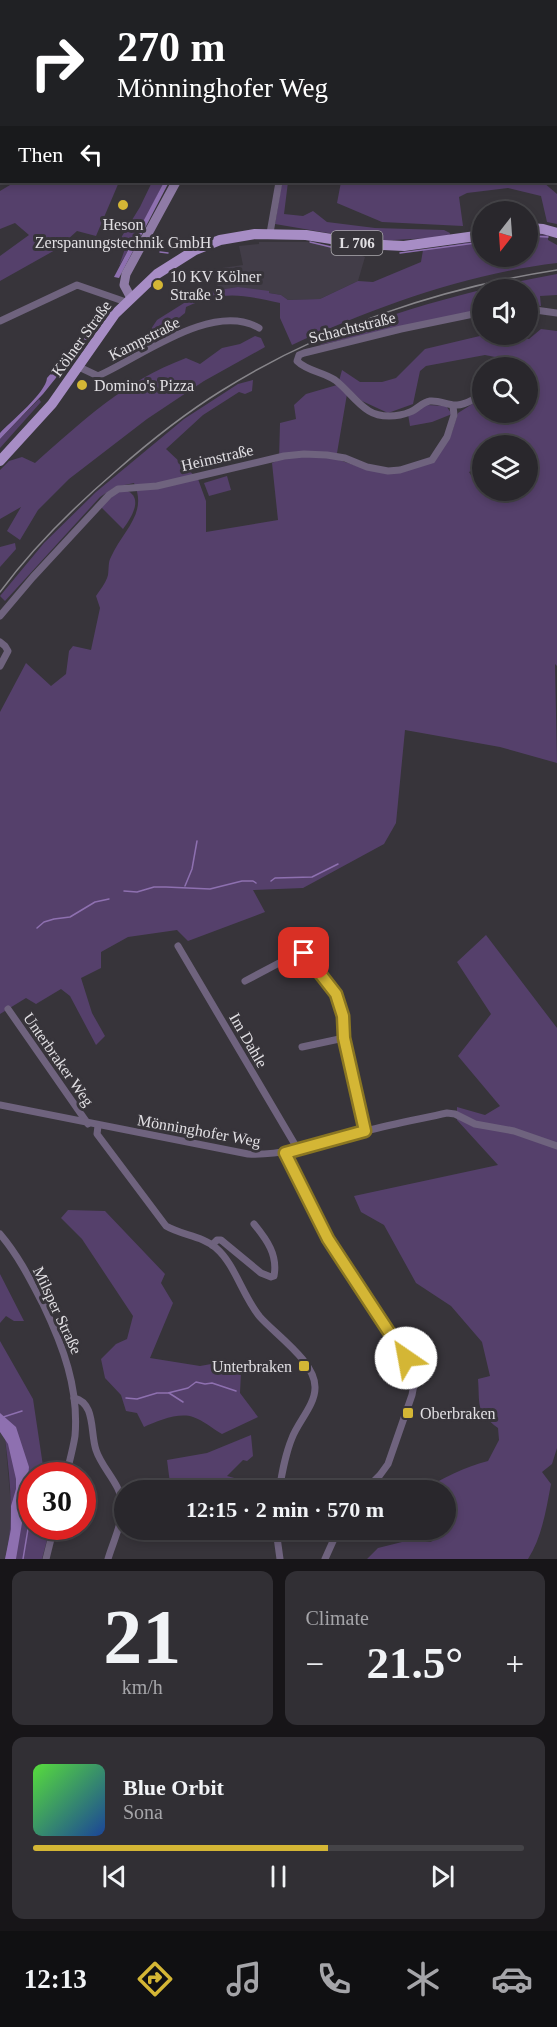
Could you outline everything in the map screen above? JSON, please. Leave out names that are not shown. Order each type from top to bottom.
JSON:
[{"type":"main road","points":[[128,300],[124,285],[126,274],[175,183]]},
{"type":"main road","points":[[538,229],[557,233]]},
{"type":"main road","name":"Kölner Straße","points":[[0,461],[51,404],[115,314],[157,274],[195,250],[220,240],[270,233],[306,235],[363,244],[404,246],[472,237]]},
{"type":"street","points":[[270,233],[279,183]]},
{"type":"street","points":[[0,321],[77,285],[128,300]]},
{"type":"street","points":[[538,310],[557,313]]},
{"type":"street","name":"Schachtstraße","points":[[472,314],[304,353],[298,358],[299,364],[336,381],[369,411],[380,415],[400,415],[431,401],[448,403],[453,406],[472,400]]},
{"type":"street","name":"Kampstraße","points":[[79,367],[98,376],[170,338],[214,323],[236,321],[250,323],[259,328]]},
{"type":"street","name":"Heimstraße","points":[[0,616],[109,495],[118,489],[157,486],[284,456],[304,454],[345,458],[367,467],[388,471],[400,470],[432,460],[447,437],[454,415],[453,406]]},
{"type":"street","points":[[0,642],[8,651],[0,666]]},
{"type":"street","name":"Im Dahle","points":[[178,946],[297,1148]]},
{"type":"street","points":[[245,981],[297,953],[304,953],[336,994],[343,1016],[344,1038],[365,1131]]},
{"type":"street","name":"Unterbraker Weg","points":[[8,1009],[88,1124]]},
{"type":"street","points":[[302,1047],[344,1038]]},
{"type":"street","name":"Mönninghofer Weg","points":[[0,1105],[248,1154],[285,1153],[365,1131],[447,1113],[455,1114],[474,1124],[514,1131],[557,1146]]},
{"type":"street","name":"Unterbraker Weg","points":[[98,1125],[97,1134],[166,1226],[177,1233],[212,1245],[221,1240],[261,1273],[271,1277],[274,1276],[275,1260],[267,1239],[255,1224]]},
{"type":"street","points":[[285,1153],[328,1239],[406,1358],[414,1379],[412,1395],[388,1464],[375,1480]]},
{"type":"street","name":"Milsper Straße","points":[[0,1234],[21,1262],[58,1336],[69,1366],[74,1398],[75,1436],[69,1462]]},
{"type":"street","points":[[212,1245],[222,1254],[250,1305],[296,1352],[314,1381],[315,1391],[292,1438],[281,1480]]},
{"type":"street","points":[[74,1398],[86,1404],[97,1453],[122,1499],[122,1509],[108,1559]]},
{"type":"street","points":[[46,1559],[51,1540]]},
{"type":"street","points":[[277,1540],[280,1559]]},
{"type":"street","points":[[325,1559],[334,1540]]},
{"type":"shaded area","points":[[13,183],[119,183],[96,236],[77,231],[57,249],[0,281],[0,256],[29,235],[15,223],[0,229],[0,191]]},
{"type":"shaded area","points":[[152,183],[164,183],[119,266],[127,243],[119,241]]},
{"type":"shaded area","points":[[163,183],[168,183],[119,278],[114,277]]},
{"type":"shaded area","points":[[282,183],[288,183],[284,214],[303,216],[313,211],[327,222],[375,228],[444,230],[450,233],[449,237],[375,241],[275,224]]},
{"type":"shaded area","points":[[341,183],[544,183],[557,194],[557,224],[547,222],[541,196],[508,188],[467,193],[459,197],[463,226],[382,222],[337,203]]},
{"type":"shaded area","points":[[538,234],[548,235],[548,240],[557,245],[557,263],[538,266]]},
{"type":"shaded area","points":[[259,242],[308,242],[342,247],[365,257],[358,281],[320,299],[288,300],[281,295],[238,287],[218,290],[215,269],[243,265],[239,246],[259,244]]},
{"type":"shaded area","points":[[472,242],[472,267],[530,267],[472,279],[421,294],[388,305],[292,345],[280,318],[280,303],[244,296],[211,298],[186,307],[185,313],[147,346],[135,353],[157,320],[192,298],[238,287],[269,291],[269,293],[281,295],[288,300],[320,299],[358,281],[373,282],[421,262],[423,250]]},
{"type":"shaded area","points":[[557,274],[557,295],[540,296],[541,306],[538,306],[538,279],[533,279]]},
{"type":"shaded area","points":[[472,293],[472,311],[320,345],[348,330]]},
{"type":"shaded area","points":[[541,329],[557,331],[557,666],[555,664],[557,763],[500,747],[405,730],[396,823],[384,844],[303,888],[253,890],[265,912],[188,941],[177,930],[128,937],[101,952],[101,968],[81,978],[92,1013],[105,1036],[96,1045],[70,996],[61,989],[36,1004],[26,998],[0,1014],[0,712],[26,663],[51,686],[66,674],[69,651],[73,646],[91,650],[100,608],[96,596],[107,578],[110,559],[136,513],[138,494],[134,483],[115,487],[100,497],[5,601],[0,596],[44,543],[96,492],[184,419],[238,384],[253,380],[252,391],[245,394],[239,392],[203,415],[166,449],[198,479],[206,501],[206,532],[278,520],[272,463],[279,460],[280,423],[296,419],[294,405],[306,394],[337,385],[347,394],[336,459],[366,469],[388,473],[433,461],[452,432],[458,413],[472,404],[472,423],[538,423],[538,357],[485,355],[426,366],[420,371],[413,404],[388,413],[362,401],[339,381],[342,370],[360,382],[382,382],[396,378],[425,349],[472,338],[472,345],[538,345],[538,332]]},
{"type":"shaded area","points":[[84,336],[88,338],[43,394],[0,439],[0,433],[35,399],[47,378]]},
{"type":"shaded area","points":[[255,336],[261,338],[265,347],[204,381],[147,419],[69,479],[38,510],[20,540],[7,531],[21,507],[0,519],[0,470],[9,461],[22,457],[35,463],[106,403],[143,378],[186,358],[200,364],[222,348],[240,344]]},
{"type":"shaded area","points":[[39,399],[41,402],[0,448],[0,439]]},
{"type":"shaded area","points":[[426,405],[446,406],[452,414],[432,422],[410,426],[408,414]]},
{"type":"shaded area","points":[[227,476],[231,490],[209,496],[204,483]]},
{"type":"shaded area","points":[[125,490],[131,493],[135,503],[132,514],[123,529],[101,507],[117,492]]},
{"type":"shaded area","points":[[15,543],[16,549],[0,567],[0,547]]},
{"type":"shaded area","points":[[486,935],[557,1028],[557,1448],[552,1464],[542,1472],[551,1484],[540,1532],[528,1559],[367,1559],[378,1548],[402,1542],[456,1540],[456,1480],[441,1480],[470,1466],[488,1461],[499,1440],[498,1428],[485,1417],[480,1407],[478,1379],[490,1376],[482,1342],[451,1306],[416,1283],[384,1225],[361,1212],[354,1196],[498,1165],[457,1120],[457,1107],[485,1115],[500,1106],[458,1056],[491,1014],[457,962]]},
{"type":"shaded area","points":[[68,1210],[105,1211],[165,1274],[161,1283],[173,1303],[150,1358],[200,1366],[228,1361],[241,1372],[240,1393],[258,1417],[222,1434],[200,1420],[187,1416],[168,1418],[144,1427],[137,1413],[126,1411],[121,1395],[105,1378],[101,1359],[116,1344],[127,1339],[133,1316],[82,1239],[61,1218]]},
{"type":"shaded area","points":[[0,1274],[24,1321],[14,1321],[6,1316],[0,1323]]},
{"type":"shaded area","points":[[0,1341],[33,1399],[42,1462],[18,1462],[18,1540],[47,1540],[42,1559],[5,1559],[10,1529],[11,1499],[5,1438],[0,1432]]},
{"type":"shaded area","points":[[0,1413],[16,1427],[27,1462],[18,1462],[19,1540],[16,1559],[5,1559],[11,1529],[11,1506],[16,1489],[16,1479],[8,1444],[0,1432]]},
{"type":"shaded area","points":[[0,1432],[5,1438],[11,1506],[11,1529],[5,1559],[0,1559]]},
{"type":"shaded area","points":[[251,1435],[253,1456],[247,1461],[243,1460],[227,1476],[237,1480],[170,1480],[167,1460],[207,1453]]},
{"type":"waterway","points":[[538,236],[548,237]]},
{"type":"waterway","points":[[310,242],[339,249]]},
{"type":"waterway","points":[[400,253],[472,243]]},
{"type":"waterway","points":[[160,252],[168,253]]},
{"type":"waterway","points":[[185,886],[192,869],[197,841]]},
{"type":"waterway","points":[[271,881],[275,878],[312,877],[338,864]]},
{"type":"waterway","points":[[124,891],[137,892],[154,887],[210,889],[242,881],[256,883]]},
{"type":"waterway","points":[[37,928],[44,922],[70,917],[95,902],[109,899]]},
{"type":"waterway","points":[[126,1398],[137,1399],[157,1393],[168,1393],[188,1388],[196,1382],[212,1383],[236,1391]]},
{"type":"waterway","points":[[169,1393],[183,1402]]},
{"type":"waterway","points":[[0,1418],[22,1411]]},
{"type":"waterway","points":[[23,1559],[26,1540]]},
{"type":"railway","points":[[0,592],[55,528],[128,460],[194,409],[259,368],[340,330],[383,314],[469,288],[557,270]]},
{"type":"place","name":"Heson Zerspanungstechnik GmbH","points":[[123,205]]},
{"type":"place","name":"10 KV Kölner Straße 3","points":[[158,285]]},
{"type":"place","name":"Domino's Pizza","points":[[82,385]]},
{"type":"place","name":"Unterbraken","points":[[304,1366]]},
{"type":"place","name":"Oberbraken","points":[[408,1413]]},
{"type":"route","points":[[304,953],[336,994],[343,1016],[344,1038],[365,1131],[285,1153],[328,1239],[406,1358]]}]
